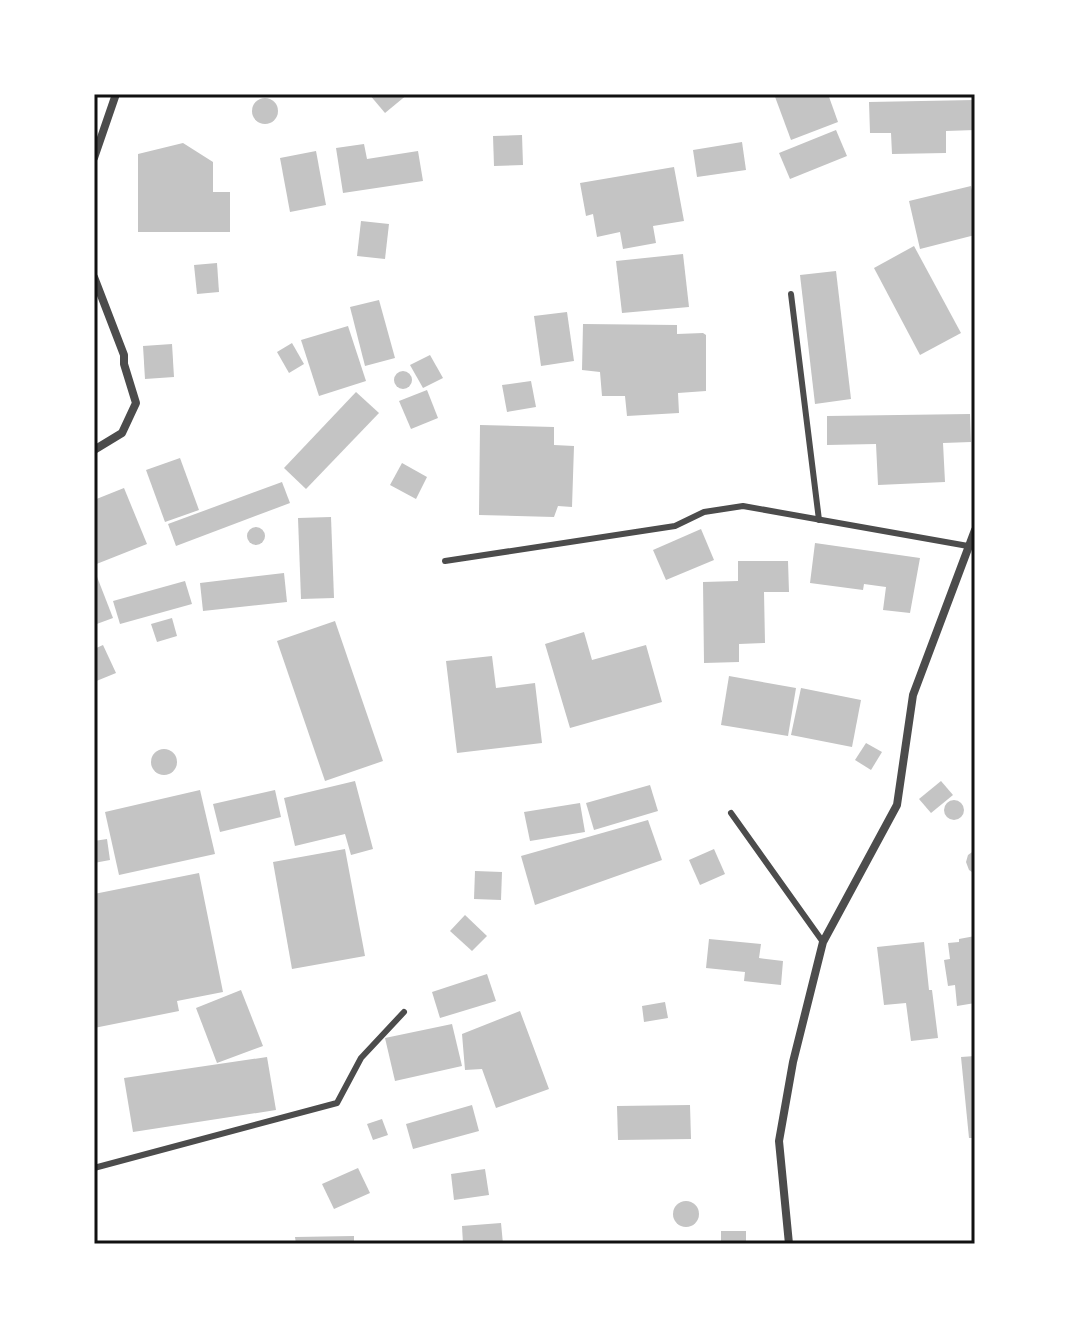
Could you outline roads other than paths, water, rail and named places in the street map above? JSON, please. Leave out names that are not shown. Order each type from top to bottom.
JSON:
[{"type":"street","points":[[94,158],[116,94]]},
{"type":"street","points":[[94,277],[124,355],[136,403],[122,433],[94,450]]},
{"type":"street","points":[[789,1244],[779,1141],[793,1062],[823,942],[897,805],[913,695],[975,530]]},
{"type":"lane","points":[[791,294],[819,520]]},
{"type":"lane","points":[[445,561],[675,526],[704,512],[743,506],[968,546]]},
{"type":"lane","points":[[731,813],[823,942]]},
{"type":"lane","points":[[94,1168],[337,1103],[361,1058],[404,1012]]}]
